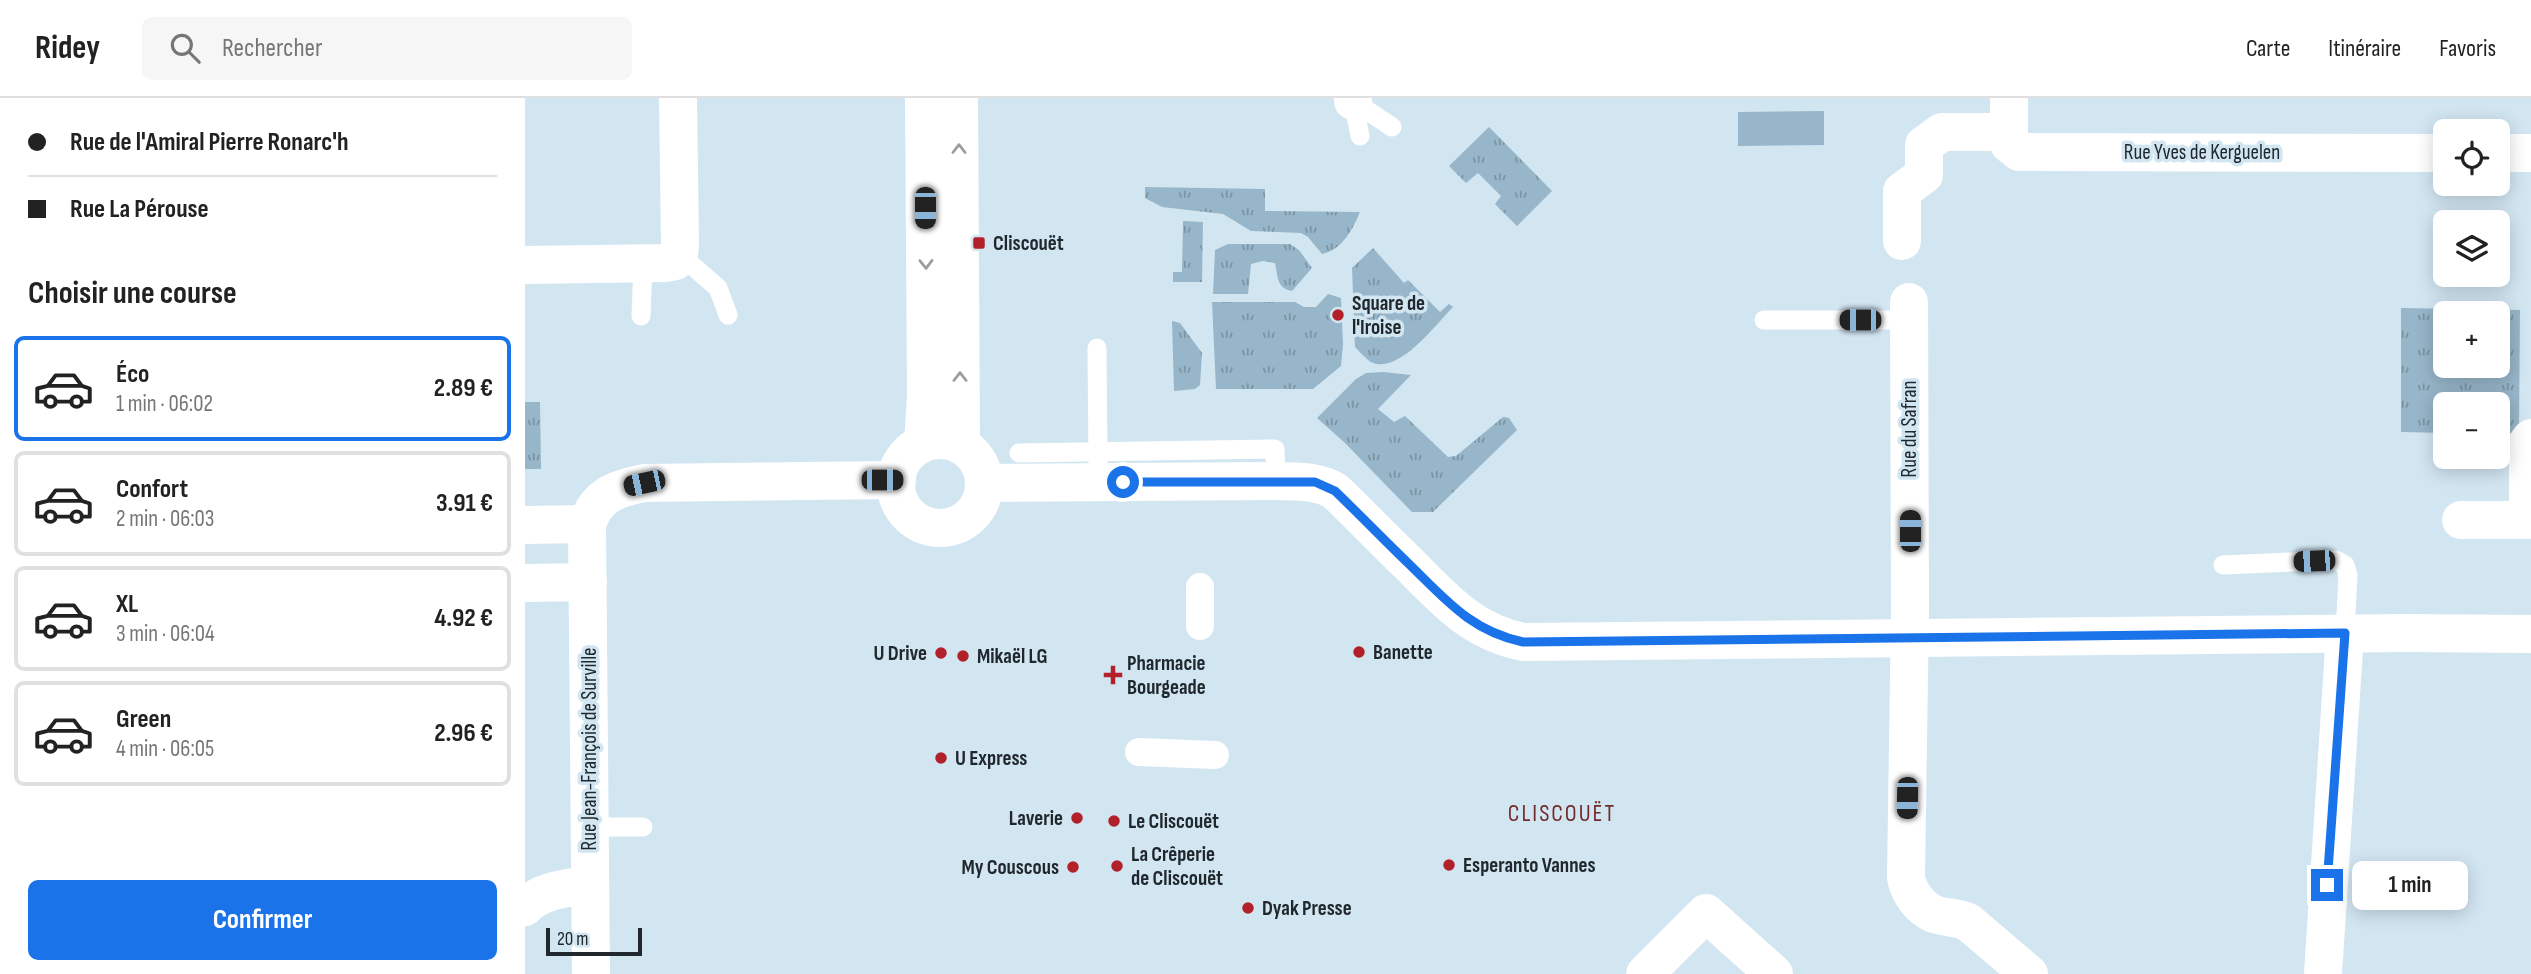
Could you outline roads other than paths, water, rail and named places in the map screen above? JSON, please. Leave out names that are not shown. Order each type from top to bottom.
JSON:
[{"type":"street","points":[[525,265],[643,264],[674,261],[679,254],[678,98]]},
{"type":"street","points":[[924,98],[926,395],[942,444]]},
{"type":"street","points":[[942,444],[959,98]]},
{"type":"street","points":[[1902,241],[1902,191],[1924,175],[1924,145],[1942,132],[2009,115]]},
{"type":"street","name":"Rue Yves de Kerguelen","points":[[2009,115],[2009,144],[2019,152],[2433,153]]},
{"type":"street","points":[[2510,153],[2531,153]]},
{"type":"street","name":"Rue du Safran","points":[[1909,311],[1906,878],[1914,898],[1934,914],[1957,917],[1968,922],[2029,974]]},
{"type":"street","points":[[2461,520],[2529,520],[2528,442],[2531,438]]},
{"type":"street","points":[[942,444],[978,460],[985,483],[976,510],[966,520],[939,528],[925,525],[903,508],[898,495],[897,480],[905,458],[942,444]]},
{"type":"street","points":[[985,483],[1098,467],[1276,465],[1335,491],[1443,599],[1472,622],[1505,638],[1541,643],[2345,633],[2531,634]]},
{"type":"street","points":[[525,525],[587,524],[593,508],[605,497],[623,487],[644,483],[897,480]]},
{"type":"street","name":"Rue Jean-François de Surville","points":[[587,524],[591,974]]},
{"type":"street","points":[[525,583],[588,582]]},
{"type":"street","points":[[1201,587],[1201,626]]},
{"type":"street","points":[[2323,974],[2345,633]]},
{"type":"street","points":[[1139,752],[1215,755]]},
{"type":"street","points":[[525,907],[531,900],[559,889],[590,884]]},
{"type":"street","points":[[1645,974],[1706,913],[1773,974]]},
{"type":"lane","points":[[1355,112],[1392,127]]},
{"type":"lane","points":[[679,254],[718,288],[728,315]]},
{"type":"lane","points":[[641,316],[643,264]]},
{"type":"lane","points":[[1764,320],[1909,311]]},
{"type":"lane","points":[[1019,453],[1098,467],[1097,348]]},
{"type":"lane","points":[[2223,565],[2336,560],[2346,565],[2348,575],[2345,633]]},
{"type":"lane","points":[[590,827],[643,827]]},
{"type":"place","name":"Cliscouët","points":[[979,243]]},
{"type":"place","name":"Square de l'Iroise","points":[[1338,315]]},
{"type":"place","name":"Banette","points":[[1359,652]]},
{"type":"place","name":"U Drive","points":[[941,653]]},
{"type":"place","name":"Mikaël LG","points":[[963,656]]},
{"type":"place","name":"Pharmacie Bourgeade","points":[[1113,675]]},
{"type":"place","name":"U Express","points":[[941,758]]},
{"type":"place","name":"Laverie","points":[[1077,818]]},
{"type":"place","name":"Le Cliscouët","points":[[1114,821]]},
{"type":"place","name":"Esperanto Vannes","points":[[1449,865]]},
{"type":"place","name":"La Crêperie de Cliscouët","points":[[1117,866]]},
{"type":"place","name":"My Couscous","points":[[1073,867]]},
{"type":"place","name":"Dyak Presse","points":[[1248,908]]},
{"type":"district","name":"CLISCOUËT","points":[[1562,813]]}]
